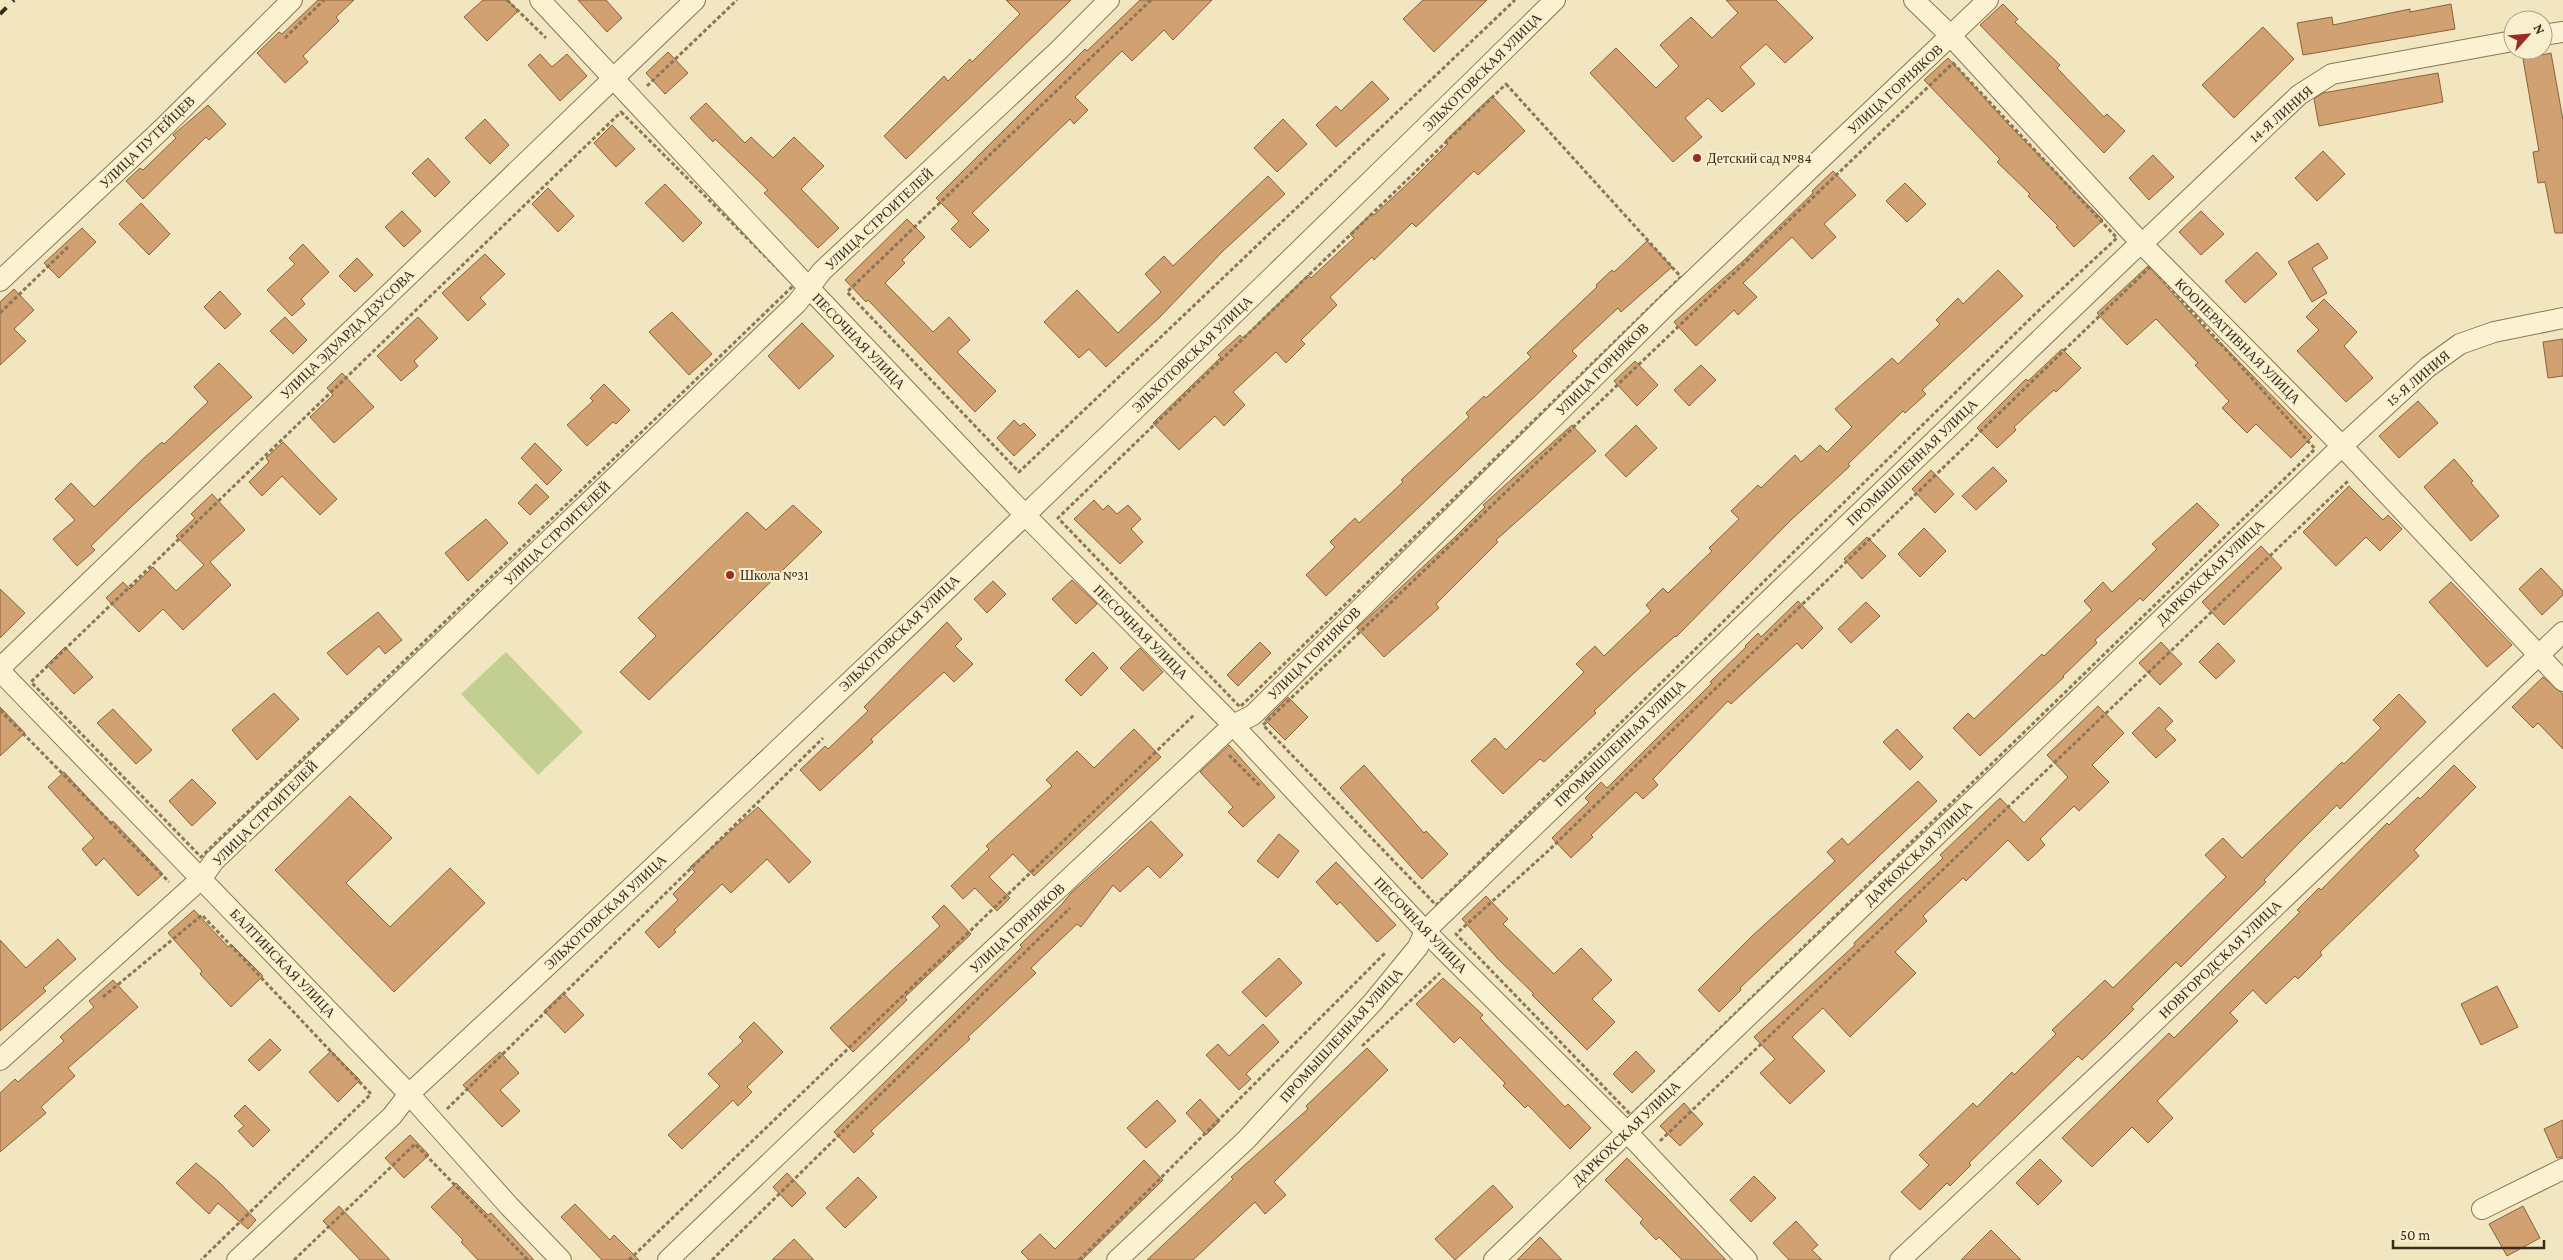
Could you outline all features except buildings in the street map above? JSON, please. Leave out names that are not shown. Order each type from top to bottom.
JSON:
[{"type":"street","name":"УЛИЦА ПУТЕЙЦЕВ","points":[[0,281],[162,129],[292,0]]},
{"type":"street","name":"ПЕСОЧНАЯ УЛИЦА","points":[[540,0],[810,289],[1024,514],[1237,716],[1425,931],[1627,1132],[1747,1260]]},
{"type":"street","name":"УЛИЦА ЭДУАРДА ДЗУСОВА","points":[[0,670],[695,0]]},
{"type":"street","name":"УЛИЦА СТРОИТЕЛЕЙ","points":[[0,1060],[202,878],[214,861],[310,768],[810,289],[822,271],[1059,50],[1109,0]]},
{"type":"street","name":"ЭЛЬХОТОВСКАЯ УЛИЦА","points":[[237,1260],[392,1116],[409,1094],[560,955],[1332,220],[1555,0]]},
{"type":"street","name":"КООПЕРАТИВНАЯ УЛИЦА","points":[[1914,0],[1951,36],[2142,244],[2342,446],[2563,681]]},
{"type":"street","name":"УЛИЦА ГОРНЯКОВ","points":[[668,1260],[1237,716],[1253,714],[1661,310],[1988,0]]},
{"type":"street","name":"14-Я ЛИНИЯ","points":[[2142,244],[2299,95],[2332,74],[2503,43]]},
{"type":"street","name":"ПРОМЫШЛЕННАЯ УЛИЦА","points":[[1118,1260],[1246,1140],[1373,1002],[1418,947],[1425,931],[2132,251],[2142,244]]},
{"type":"street","name":"15-Я ЛИНИЯ","points":[[2342,446],[2428,367],[2460,344],[2494,332],[2563,318]]},
{"type":"street","name":"ДАРКОХСКАЯ УЛИЦА","points":[[1494,1260],[2342,446]]},
{"type":"street","name":"НОВГОРОДСКАЯ УЛИЦА","points":[[1900,1260],[2108,1066],[2563,632]]},
{"type":"street","name":"БАЛТИНСКАЯ УЛИЦА","points":[[0,670],[409,1094],[509,1206],[561,1260]]},
{"type":"street","points":[[2482,1209],[2563,1169]]},
{"type":"path","points":[[645,88],[737,0]]},
{"type":"path","points":[[1151,0],[847,292],[1019,472],[1515,0]]},
{"type":"path","points":[[1953,63],[1263,724],[1436,905],[2029,320],[2117,238],[2087,206]]},
{"type":"path","points":[[1237,716],[1058,518],[1506,84],[1681,277]]},
{"type":"path","points":[[621,112],[794,285],[201,857],[30,682],[621,112]]},
{"type":"path","points":[[2151,266],[2315,449],[1631,1115],[1456,934],[1548,852],[2151,266]]},
{"type":"path","points":[[1666,1148],[1660,1141],[2336,492],[2350,479],[2357,486]]},
{"type":"path","points":[[0,710],[172,884]]},
{"type":"path","points":[[629,1260],[1199,710]]},
{"type":"path","points":[[440,1116],[828,732]]},
{"type":"path","points":[[1227,753],[1261,788]]},
{"type":"path","points":[[712,1260],[1072,906]]},
{"type":"path","points":[[96,1003],[202,916],[371,1094],[201,1260]]},
{"type":"path","points":[[1079,1260],[1392,946]]},
{"type":"path","points":[[1357,1051],[1444,970]]},
{"type":"path","points":[[294,1260],[415,1144],[528,1260]]},
{"type":"green space","points":[[506,652],[583,732],[538,775],[461,694]]},
{"type":"railway","points":[[0,14],[14,0]]},
{"type":"place","name":"Детский сад №84","points":[[1697,158]]},
{"type":"place","name":"Школа №31","points":[[730,575]]}]
